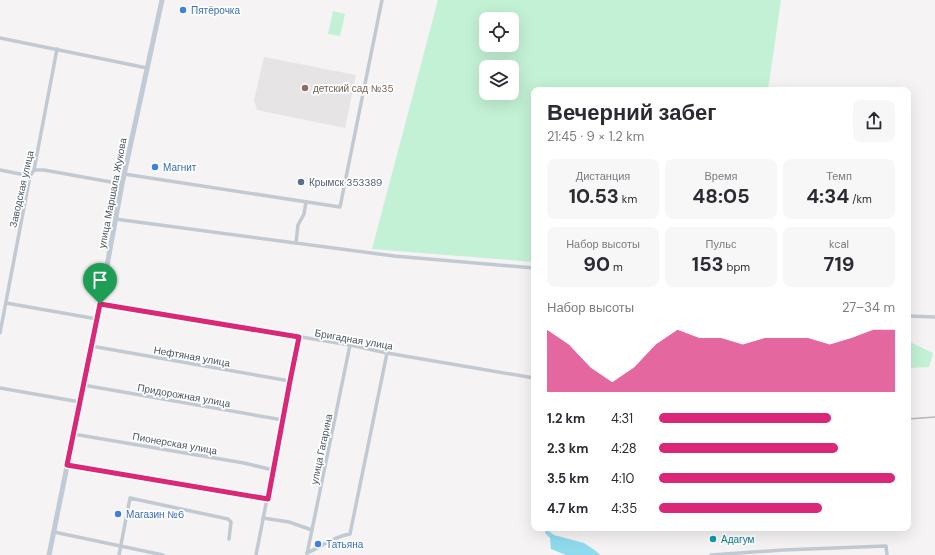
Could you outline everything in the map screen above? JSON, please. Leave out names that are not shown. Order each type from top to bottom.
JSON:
[{"type":"main road","name":"улица Маршала Жукова","points":[[49,555],[100,304],[124,174],[162,0]]},
{"type":"street","points":[[124,174],[340,207],[382,0]]},
{"type":"street","points":[[0,38],[147,68]]},
{"type":"street","name":"Заводская улица","points":[[0,333],[30,176],[34,170],[57,49]]},
{"type":"street","points":[[0,170],[30,176]]},
{"type":"street","points":[[34,170],[44,170],[122,184]]},
{"type":"street","points":[[296,243],[298,225],[304,214],[306,202]]},
{"type":"street","points":[[115,219],[394,256],[531,268]]},
{"type":"street","points":[[6,303],[97,319]]},
{"type":"street","name":"Бригадная улица","points":[[100,304],[350,345],[387,353],[531,377]]},
{"type":"street","points":[[911,316],[935,317]]},
{"type":"street","points":[[256,555],[299,337]]},
{"type":"street","name":"улица Гагарина","points":[[307,554],[350,345]]},
{"type":"street","name":"Нефтяная улица","points":[[91,346],[290,381]]},
{"type":"street","points":[[307,554],[336,537],[350,534],[387,353]]},
{"type":"street","name":"Придорожная улица","points":[[83,385],[283,420]]},
{"type":"street","points":[[0,388],[80,402]]},
{"type":"street","name":"Пионерская улица","points":[[74,434],[244,463],[273,470]]},
{"type":"street","points":[[67,465],[268,499]]},
{"type":"street","points":[[119,555],[130,498],[228,519],[231,522],[229,540]]},
{"type":"street","points":[[263,518],[289,522],[312,530]]},
{"type":"street","points":[[54,532],[163,555]]},
{"type":"street","points":[[711,555],[783,550],[886,546],[887,555]]},
{"type":"shaded area","name":"детский сад №35","points":[[264,57],[356,75],[345,128],[257,110],[254,100]]},
{"type":"green space","points":[[438,0],[781,0],[768,87],[531,87],[531,262],[372,249]]},
{"type":"green space","points":[[333,11],[345,14],[340,36],[328,34]]},
{"type":"green space","points":[[911,342],[933,353],[929,367],[911,368]]},
{"type":"water","points":[[546,531],[549,531],[554,535],[584,543],[600,555],[566,555],[551,549],[550,538],[545,533]]},
{"type":"railway","points":[[911,419],[935,417]]},
{"type":"place","name":"Пятёрочка","points":[[183,10]]},
{"type":"place","name":"детский сад №35","points":[[305,88]]},
{"type":"place","name":"Магнит","points":[[155,167]]},
{"type":"place","name":"Крымск 353389","points":[[301,182]]},
{"type":"place","name":"Магазин №6","points":[[118,514]]},
{"type":"place","name":"Адагум","points":[[713,539]]},
{"type":"place","name":"Татьяна","points":[[318,544]]},
{"type":"route","points":[[100,304],[299,337],[268,499],[67,465],[100,304]]}]
